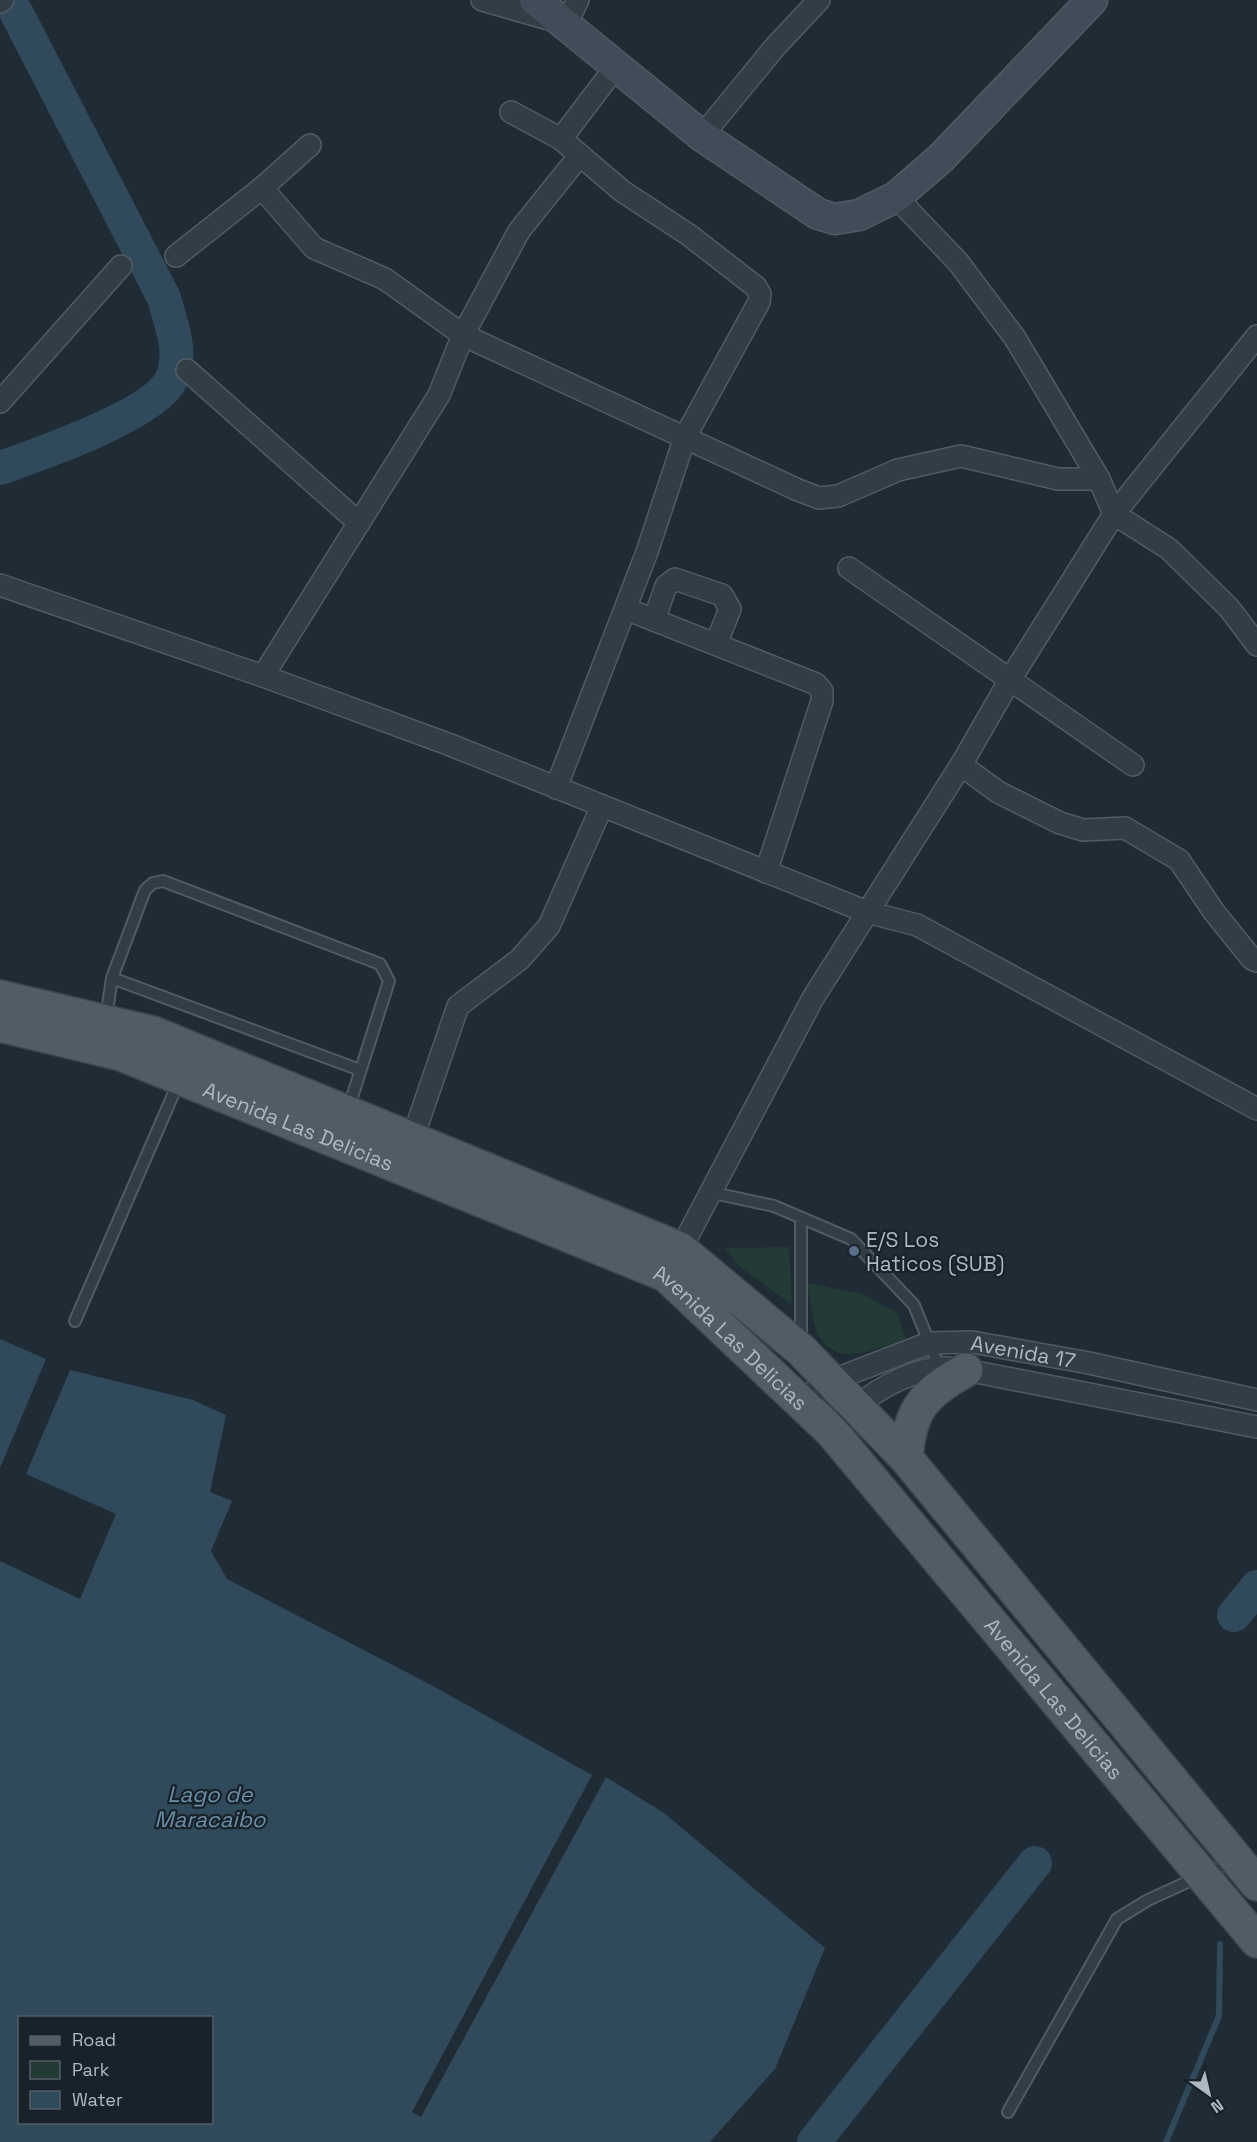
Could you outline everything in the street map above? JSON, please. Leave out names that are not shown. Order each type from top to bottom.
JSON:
[{"type":"main road","name":"Avenida Las Delicias","points":[[0,997],[153,1033],[443,1150],[673,1262],[801,1350],[833,1380],[906,1458],[1257,1884]]},
{"type":"main road","name":"Avenida Las Delicias","points":[[0,1024],[121,1054],[430,1179],[673,1262],[800,1401],[832,1432],[1257,1941]]},
{"type":"main road","points":[[430,1179],[443,1150]]},
{"type":"main road","points":[[906,1458],[912,1416],[952,1369]]},
{"type":"street","points":[[482,0],[572,12]]},
{"type":"street","points":[[535,0],[572,12],[617,65],[702,136],[818,214],[835,219],[859,215],[896,197],[941,158],[1092,0]]},
{"type":"street","points":[[702,136],[775,47],[819,0]]},
{"type":"street","points":[[561,139],[617,65]]},
{"type":"street","points":[[511,112],[561,139],[622,191],[689,235],[756,287],[760,294],[759,302],[685,437],[626,609],[556,788]]},
{"type":"street","points":[[176,256],[262,188],[310,145]]},
{"type":"street","points":[[263,676],[439,394],[464,335],[519,231],[580,155]]},
{"type":"street","points":[[262,188],[314,248],[385,279],[464,335],[819,498],[838,496],[898,470],[961,456],[1058,479],[1099,479]]},
{"type":"street","points":[[896,197],[958,262],[1016,338],[1099,479],[1114,514],[1169,549],[1229,608],[1257,645]]},
{"type":"street","points":[[0,402],[121,266]]},
{"type":"street","points":[[673,1262],[813,998],[961,765],[1011,678],[1114,514],[1257,336]]},
{"type":"street","points":[[187,370],[359,523]]},
{"type":"street","points":[[849,568],[1011,678],[1133,765]]},
{"type":"street","points":[[654,620],[666,586],[675,579],[722,595],[730,609],[716,644]]},
{"type":"street","points":[[0,585],[263,676],[448,744],[867,912],[917,925],[1257,1109]]},
{"type":"street","points":[[626,609],[816,684],[822,691],[822,701],[766,872]]},
{"type":"street","points":[[961,765],[998,792],[1060,823],[1083,830],[1125,828],[1179,860],[1214,912],[1252,959],[1257,962]]},
{"type":"street","points":[[413,1137],[458,1006],[519,960],[549,926],[602,806]]},
{"type":"street","name":"Avenida 17","points":[[800,1401],[833,1380],[929,1343],[972,1342],[1089,1363],[1257,1400]]},
{"type":"street","name":"Avenida 17","points":[[832,1432],[857,1406],[905,1377],[952,1369],[1257,1427]]},
{"type":"lane","points":[[106,1022],[112,978],[145,890],[153,883],[163,881],[380,964],[389,981],[348,1111]]},
{"type":"lane","points":[[112,978],[360,1070]]},
{"type":"lane","points":[[75,1321],[181,1078]]},
{"type":"lane","points":[[710,1192],[774,1206],[851,1239],[914,1305],[929,1343],[952,1369]]},
{"type":"lane","points":[[801,1218],[801,1350]]},
{"type":"lane","points":[[1008,2112],[1117,1919],[1148,1900],[1236,1859]]},
{"type":"green space","points":[[789,1247],[792,1305],[739,1266],[725,1248]]},
{"type":"green space","points":[[807,1283],[862,1294],[897,1313],[906,1339],[860,1353],[838,1352],[828,1347],[820,1338],[815,1327]]},
{"type":"water","points":[[0,1339],[46,1359],[0,1468]]},
{"type":"water","name":"Lago de Maracaibo","points":[[70,1370],[193,1400],[226,1415],[210,1492],[232,1501],[211,1551],[227,1579],[433,1686],[592,1775],[412,2112],[421,2117],[606,1777],[664,1813],[825,1948],[775,2069],[710,2142],[0,2142],[0,1561],[80,1599],[116,1514],[26,1474]]},
{"type":"waterway","points":[[0,468],[94,432],[144,405],[162,392],[172,378],[176,359],[175,338],[164,298],[16,12]]},
{"type":"waterway","points":[[1234,1615],[1257,1587]]},
{"type":"waterway","points":[[814,2142],[1035,1863]]},
{"type":"waterway","points":[[1166,2142],[1219,2016],[1220,1944]]},
{"type":"place","name":"E/S Los Haticos (SUB)","points":[[854,1251]]}]
